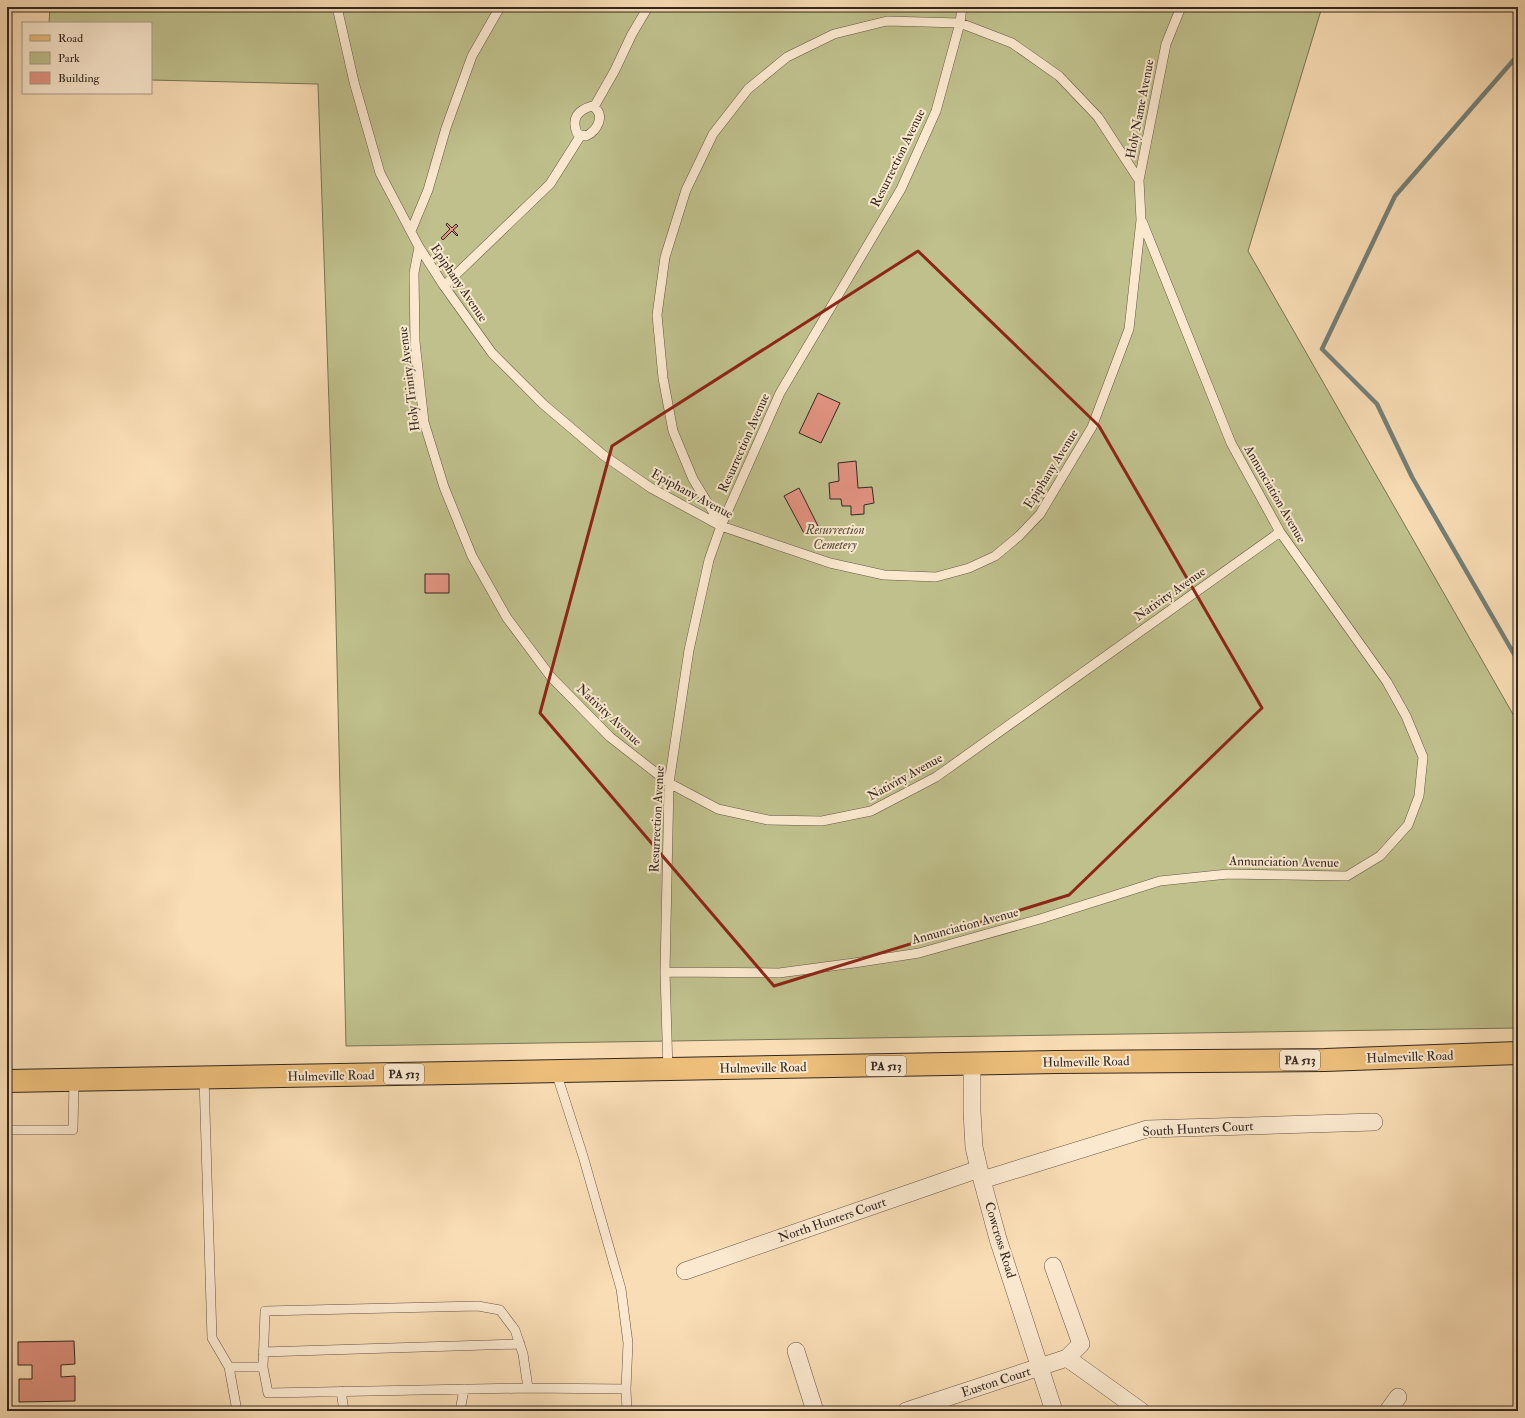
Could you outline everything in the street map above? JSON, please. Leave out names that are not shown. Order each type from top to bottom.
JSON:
[{"type":"main road","name":"Hulmeville Road","points":[[7,1082],[972,1064],[1325,1060],[1518,1053]]},
{"type":"street","name":"Cowcross Road","points":[[972,1064],[974,1147],[980,1175],[998,1239],[1054,1411]]},
{"type":"street","name":"South Hunters Court","points":[[980,1175],[1147,1129],[1374,1122]]},
{"type":"street","name":"North Hunters Court","points":[[685,1271],[980,1175]]},
{"type":"street","points":[[1053,1266],[1081,1344],[1067,1358],[1141,1411]]},
{"type":"street","points":[[796,1351],[815,1411]]},
{"type":"street","name":"Euston Court","points":[[906,1411],[1041,1368],[1067,1358]]},
{"type":"street","points":[[1388,1411],[1398,1397]]},
{"type":"lane","name":"Epiphany Avenue","points":[[337,7],[354,82],[380,173],[419,247],[444,286],[492,353],[543,404],[603,455],[651,488],[721,526],[830,563],[884,575],[936,577],[969,568],[995,556],[1019,536],[1040,514],[1092,427],[1129,329],[1141,220]]},
{"type":"lane","points":[[411,231],[428,190],[446,128],[472,56],[500,7]]},
{"type":"lane","points":[[594,107],[615,70],[632,34],[648,7]]},
{"type":"lane","name":"Resurrection Avenue","points":[[668,1070],[665,972],[669,783],[689,650],[710,560],[721,526],[780,393],[901,189],[936,111],[960,23],[962,7]]},
{"type":"lane","name":"Holy Name Avenue","points":[[1141,220],[1139,180],[1166,44],[1181,7]]},
{"type":"lane","points":[[721,526],[693,479],[673,431],[663,378],[657,315],[665,257],[689,183],[713,134],[748,89],[787,57],[834,34],[887,21],[960,23],[1012,42],[1059,76],[1098,117],[1139,180]]},
{"type":"lane","points":[[587,107],[594,107],[599,115],[597,129],[586,136],[577,133],[574,122],[576,116],[587,107]]},
{"type":"lane","points":[[444,286],[550,184],[581,135]]},
{"type":"lane","name":"Annunciation Avenue","points":[[665,972],[779,973],[854,964],[919,953],[1040,919],[1160,881],[1228,874],[1347,876],[1380,856],[1408,825],[1419,796],[1423,757],[1406,716],[1387,682],[1280,532],[1231,443],[1141,220]]},
{"type":"lane","name":"Holy Trinity Avenue","points":[[419,247],[414,273],[415,342],[424,422],[444,487],[472,556],[480,570]]},
{"type":"lane","name":"Nativity Avenue","points":[[480,570],[507,618],[551,677],[610,737],[669,783],[718,809],[768,820],[822,821],[872,811],[936,777],[1280,532]]},
{"type":"lane","points":[[556,1072],[583,1156],[621,1289],[628,1343],[626,1389],[627,1411]]},
{"type":"lane","points":[[204,1078],[212,1338],[229,1367],[237,1411]]},
{"type":"lane","points":[[7,1130],[73,1130],[74,1080]]},
{"type":"lane","points":[[528,1388],[523,1354],[515,1330],[500,1310],[478,1306],[265,1311],[262,1366],[268,1393],[528,1388],[626,1389]]},
{"type":"lane","points":[[263,1352],[520,1344]]},
{"type":"lane","points":[[229,1367],[262,1366]]},
{"type":"lane","points":[[460,1411],[464,1389]]},
{"type":"lane","points":[[341,1391],[344,1411]]},
{"type":"highlighted area","points":[[918,251],[1099,426],[1262,708],[1069,895],[774,986],[540,713],[612,446]]},
{"type":"green space","name":"Resurrection Cemetery","points":[[50,7],[1322,7],[1248,251],[1518,723],[1518,1028],[346,1046],[335,578],[318,84],[152,80],[152,22],[49,22]]},
{"type":"building","points":[[447,223],[452,228],[456,224],[458,226],[453,230],[458,235],[457,236],[452,231],[443,240],[441,238],[450,229],[446,225]]},
{"type":"building","points":[[818,393],[840,403],[821,443],[799,433]]},
{"type":"building","points":[[856,461],[858,488],[872,487],[874,503],[864,505],[864,514],[851,515],[851,506],[842,506],[841,499],[830,499],[829,483],[839,481],[838,463]]},
{"type":"building","points":[[799,488],[819,528],[805,535],[784,496]]},
{"type":"building","points":[[425,574],[449,574],[449,593],[425,593]]},
{"type":"building","points":[[74,1341],[75,1364],[61,1365],[61,1377],[75,1376],[75,1401],[19,1402],[19,1379],[32,1379],[32,1365],[18,1365],[18,1342]]},
{"type":"waterway","points":[[1518,55],[1395,196],[1322,349],[1377,404],[1412,477],[1518,661]]}]
